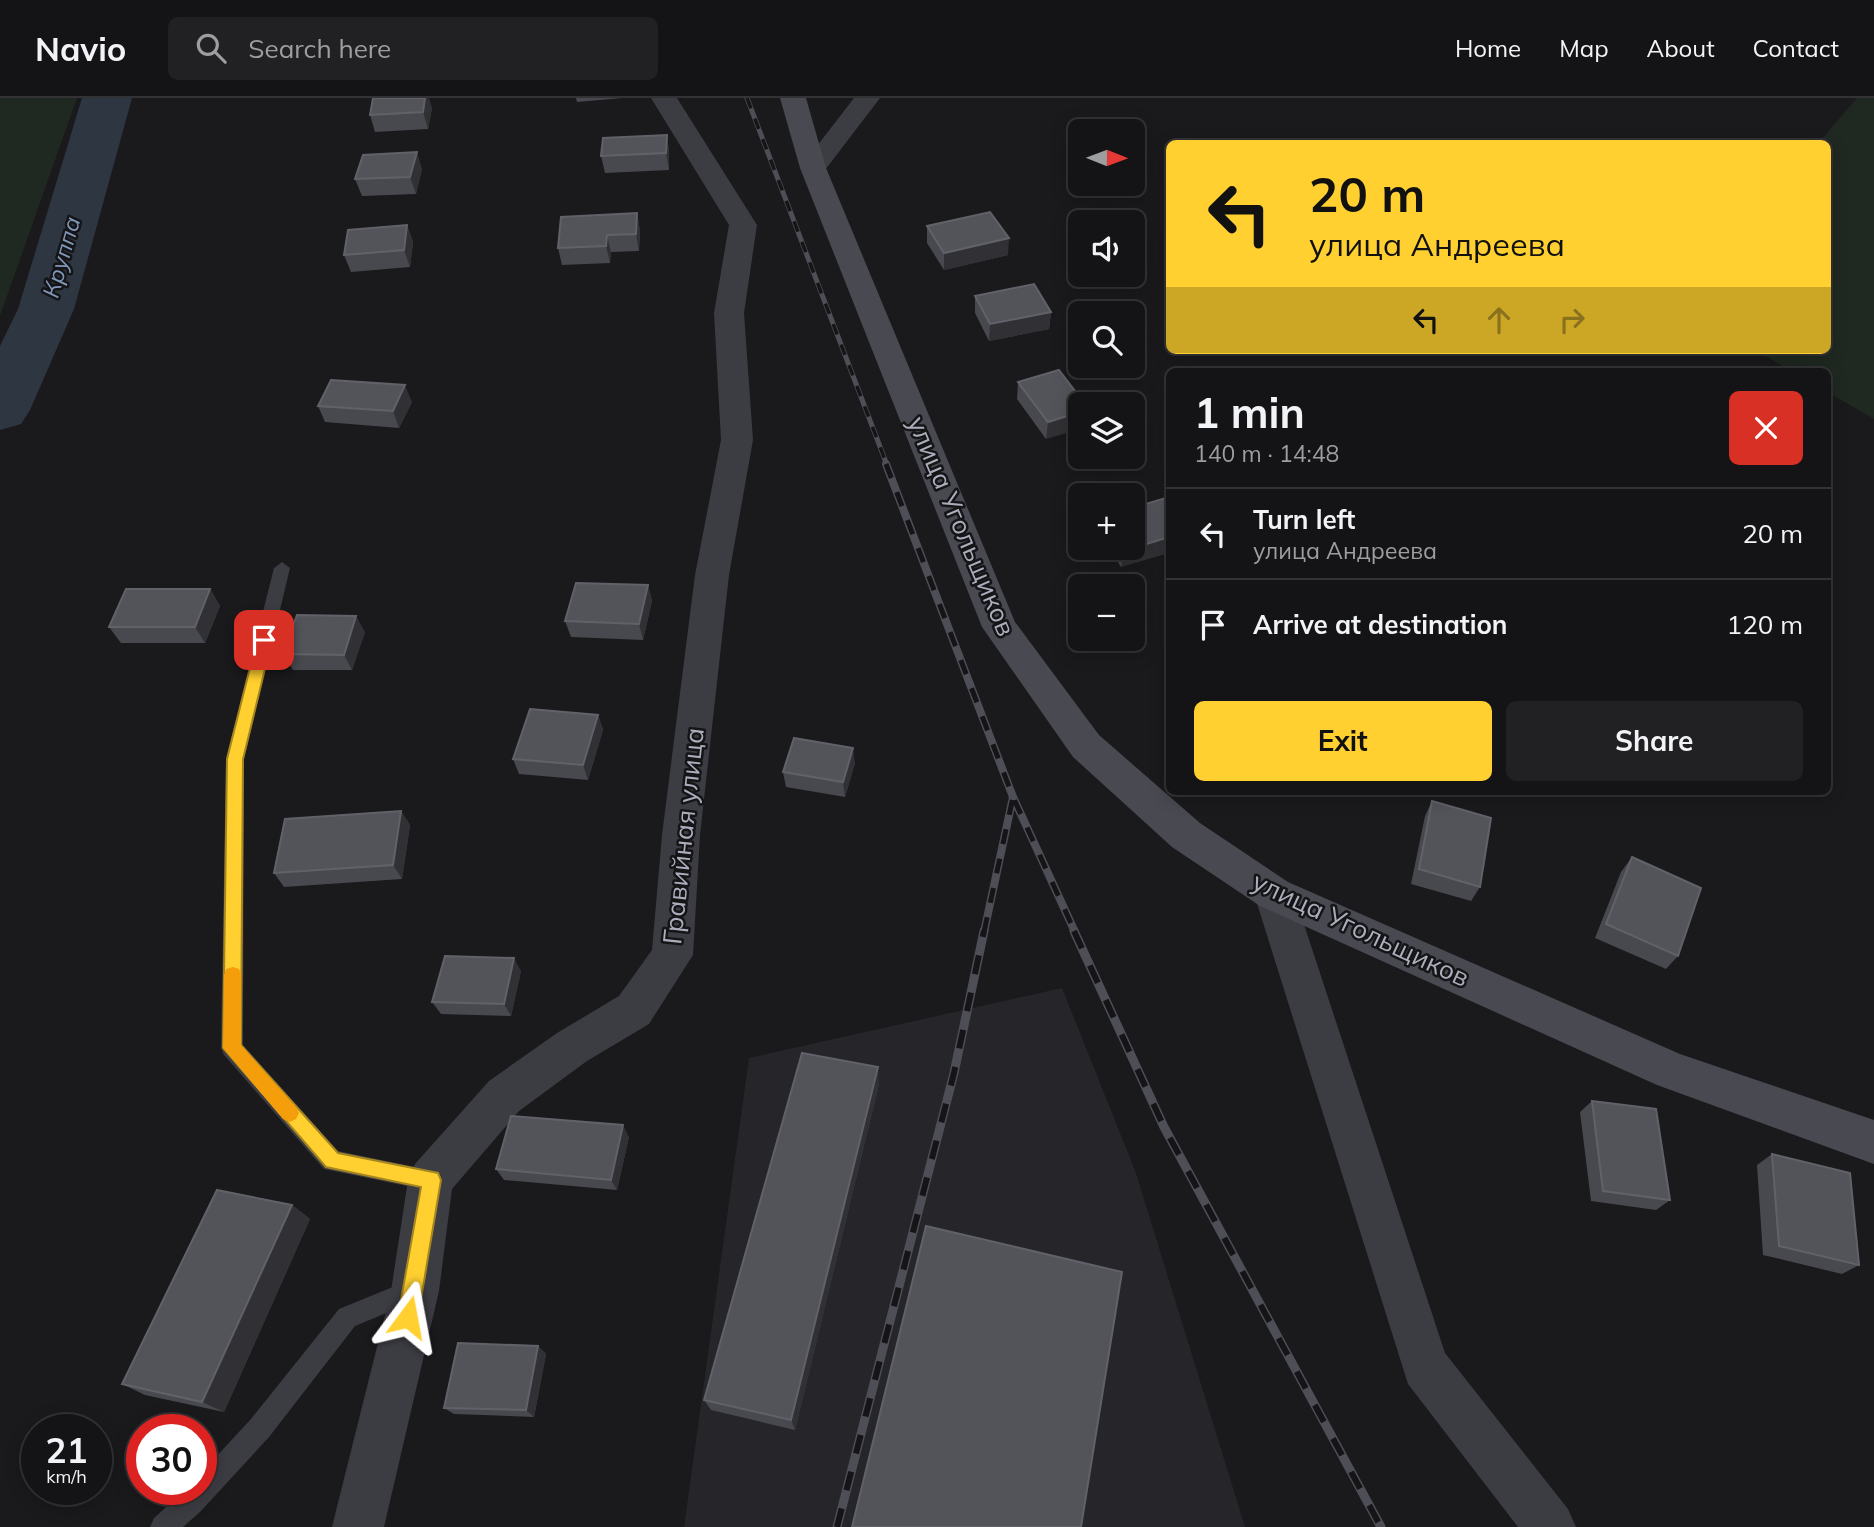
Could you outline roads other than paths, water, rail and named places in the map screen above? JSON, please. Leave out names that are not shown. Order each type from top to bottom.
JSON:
[{"type":"street","name":"Гравийная улица","points":[[431,1180],[504,1096],[572,1047],[634,1010],[672,955],[681,835],[712,575],[737,440],[729,313],[743,225],[664,98]]},
{"type":"street","name":"улица Угольщиков","points":[[793,98],[813,168],[1000,627],[1086,746],[1186,835],[1274,894],[1672,1071],[1874,1142]]},
{"type":"street","points":[[813,168],[867,98]]},
{"type":"street","points":[[1274,894],[1425,1367],[1550,1527]]},
{"type":"street","points":[[358,1527],[415,1291],[431,1180]]},
{"type":"lane","points":[[282,568],[235,759],[232,1048],[332,1161],[431,1180]]},
{"type":"lane","points":[[163,1527],[191,1503],[260,1428],[347,1317],[415,1291]]},
{"type":"waterway","name":"Круппа","points":[[0,410],[46,309],[107,98]]},
{"type":"railway","points":[[747,98],[887,465]]},
{"type":"railway","points":[[886,464],[1013,797]]},
{"type":"railway","points":[[984,932],[1013,797]]},
{"type":"railway","points":[[1013,797],[1075,932]]},
{"type":"railway","points":[[837,1527],[954,1073],[984,931]]},
{"type":"railway","points":[[1074,931],[1164,1127],[1381,1527]]}]
